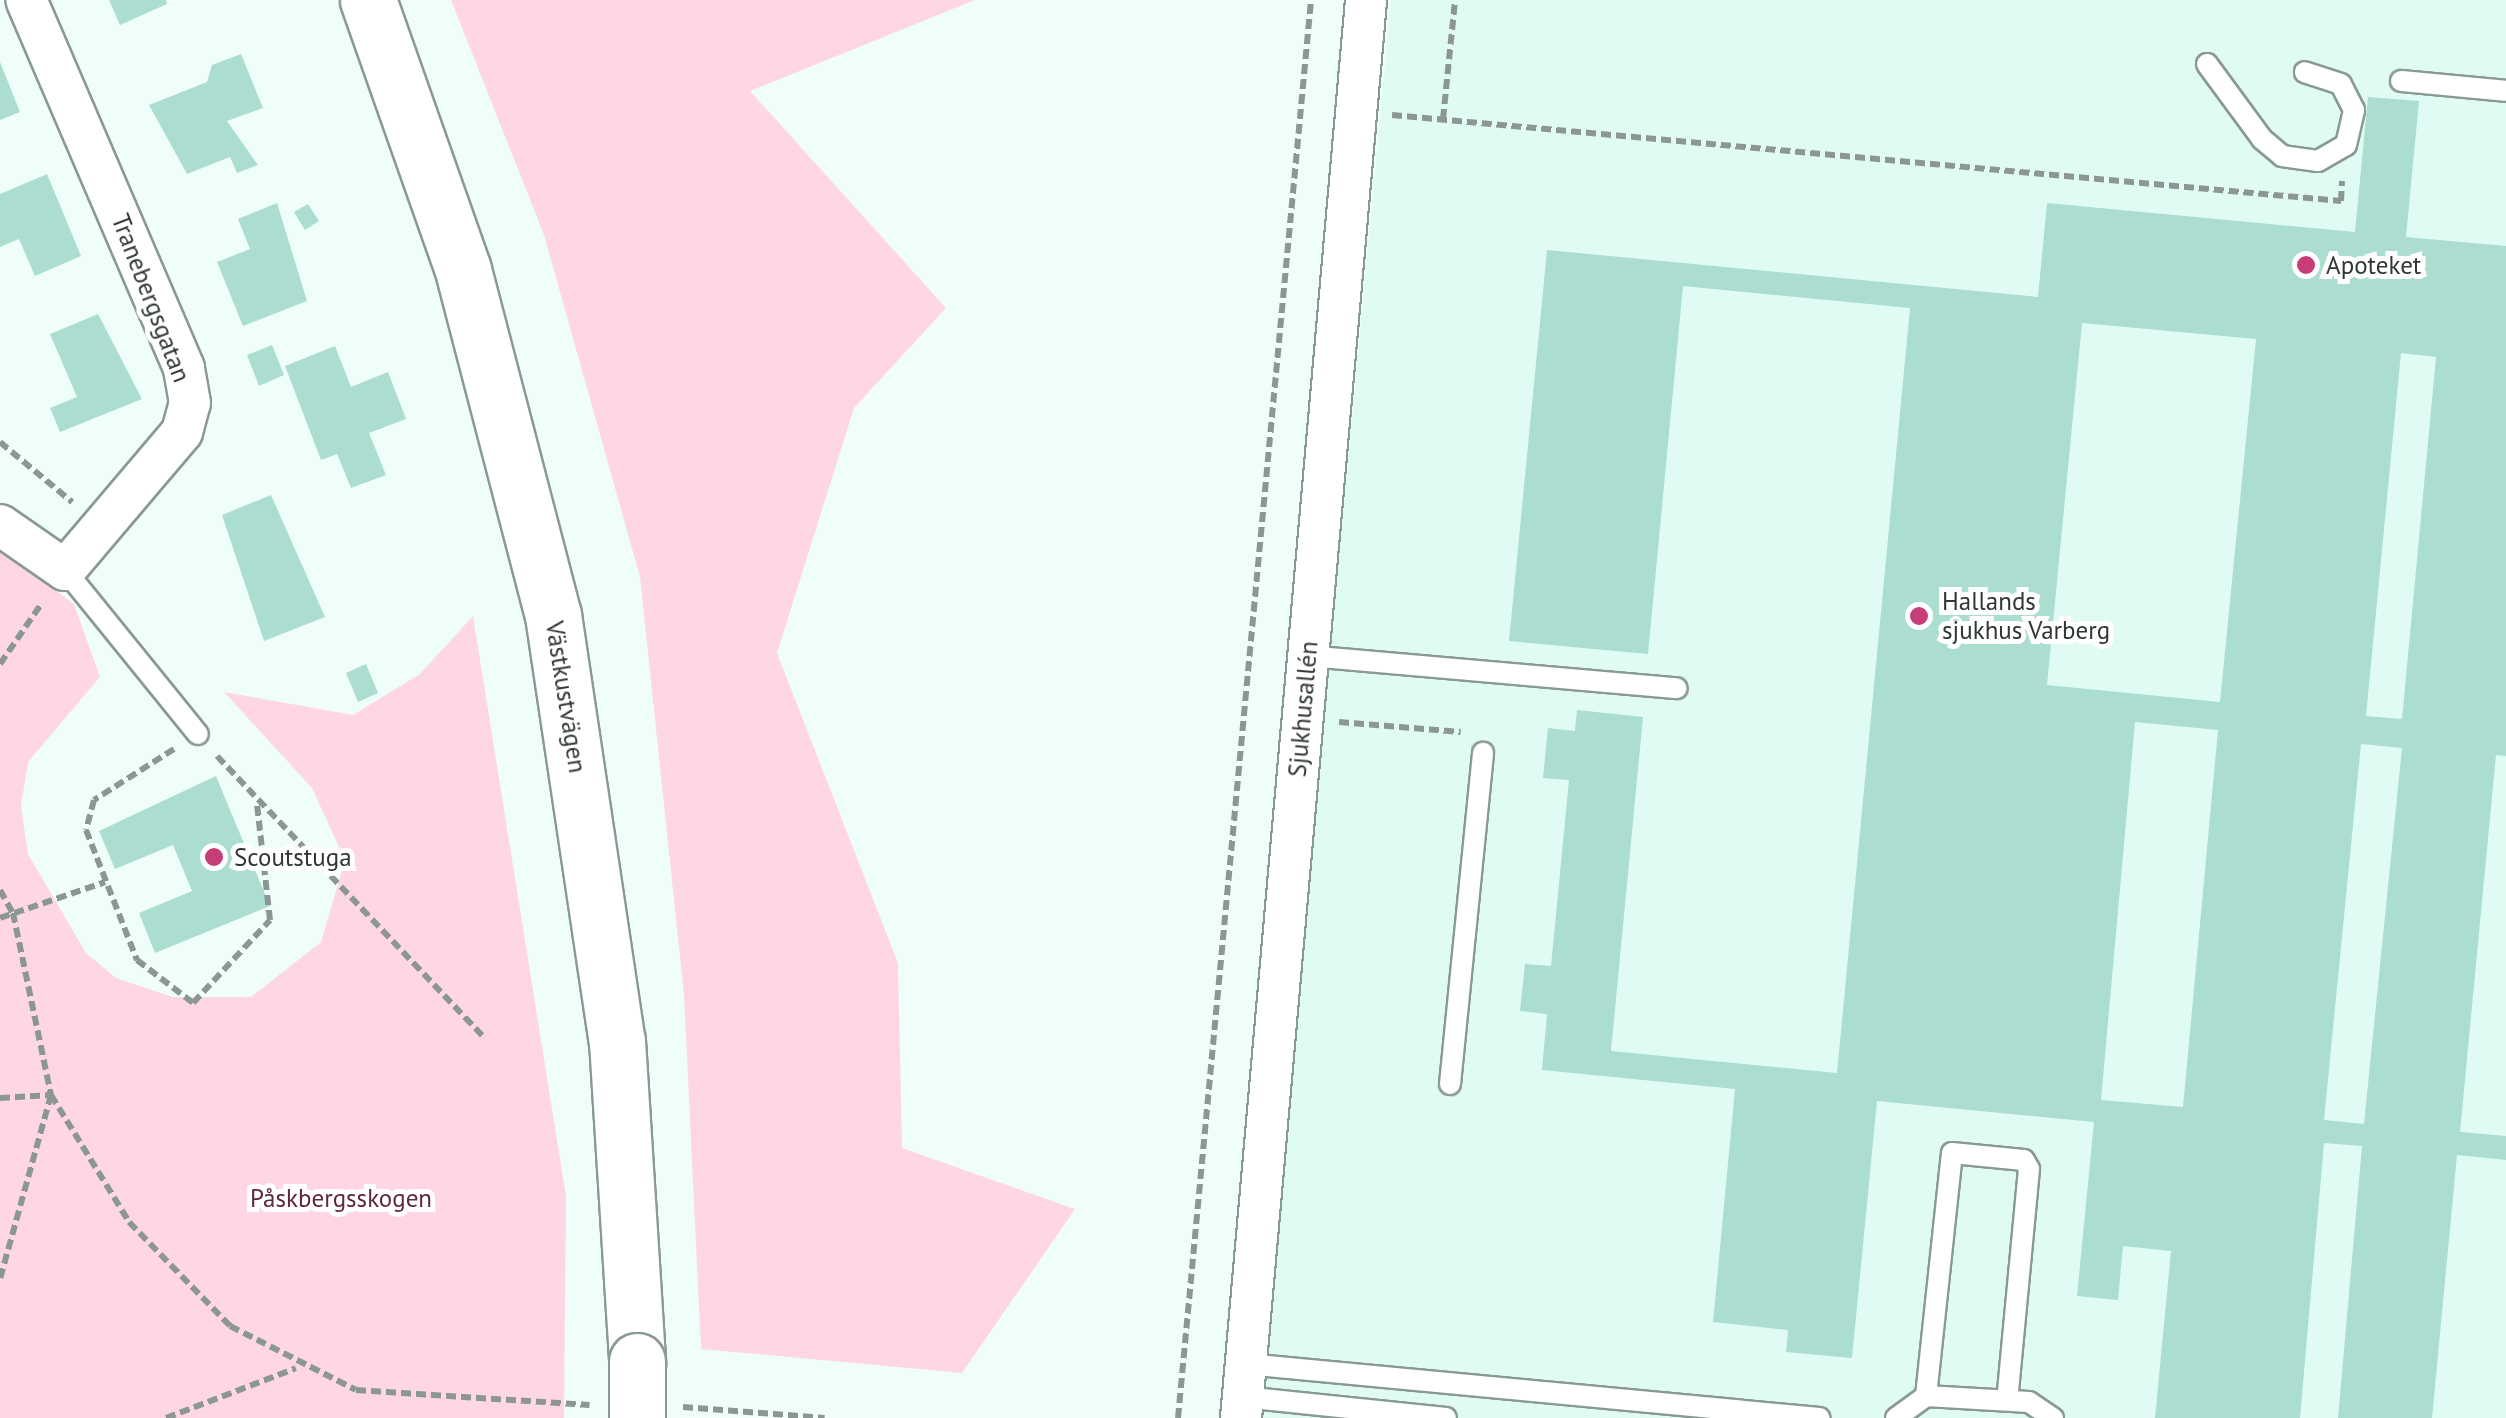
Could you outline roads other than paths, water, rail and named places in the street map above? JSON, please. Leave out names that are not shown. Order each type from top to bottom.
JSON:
[{"type":"street","name":"Tranebergsgatan","points":[[26,0],[184,368],[190,403],[182,432],[64,570]]},
{"type":"street","name":"Västkustvägen","points":[[368,0],[462,270],[554,615],[617,1041],[638,1398]]},
{"type":"street","name":"Sjukhusallén","points":[[1244,1393],[1366,0]]},
{"type":"street","points":[[0,524],[64,570]]},
{"type":"lane","points":[[2207,64],[2282,156],[2318,161],[2346,145],[2354,110],[2340,84],[2304,72]]},
{"type":"lane","points":[[2401,81],[2506,91]]},
{"type":"lane","points":[[64,570],[198,734]]},
{"type":"lane","points":[[1308,656],[1677,688]]},
{"type":"lane","points":[[1450,1084],[1483,752]]},
{"type":"lane","points":[[1926,1396],[1952,1153],[2024,1160],[2029,1168],[2007,1400]]},
{"type":"lane","points":[[1244,1393],[1446,1418]]},
{"type":"lane","points":[[1244,1393],[1818,1418]]},
{"type":"lane","points":[[1896,1418],[1926,1396],[2007,1400],[2052,1418]]},
{"type":"place","name":"Apoteket","points":[[2306,265]]},
{"type":"place","name":"Hallands sjukhus Varberg","points":[[1919,616]]},
{"type":"place","name":"Scoutstuga","points":[[214,857]]},
{"type":"park label","name":"Påskbergsskogen","points":[[341,1198]]}]
